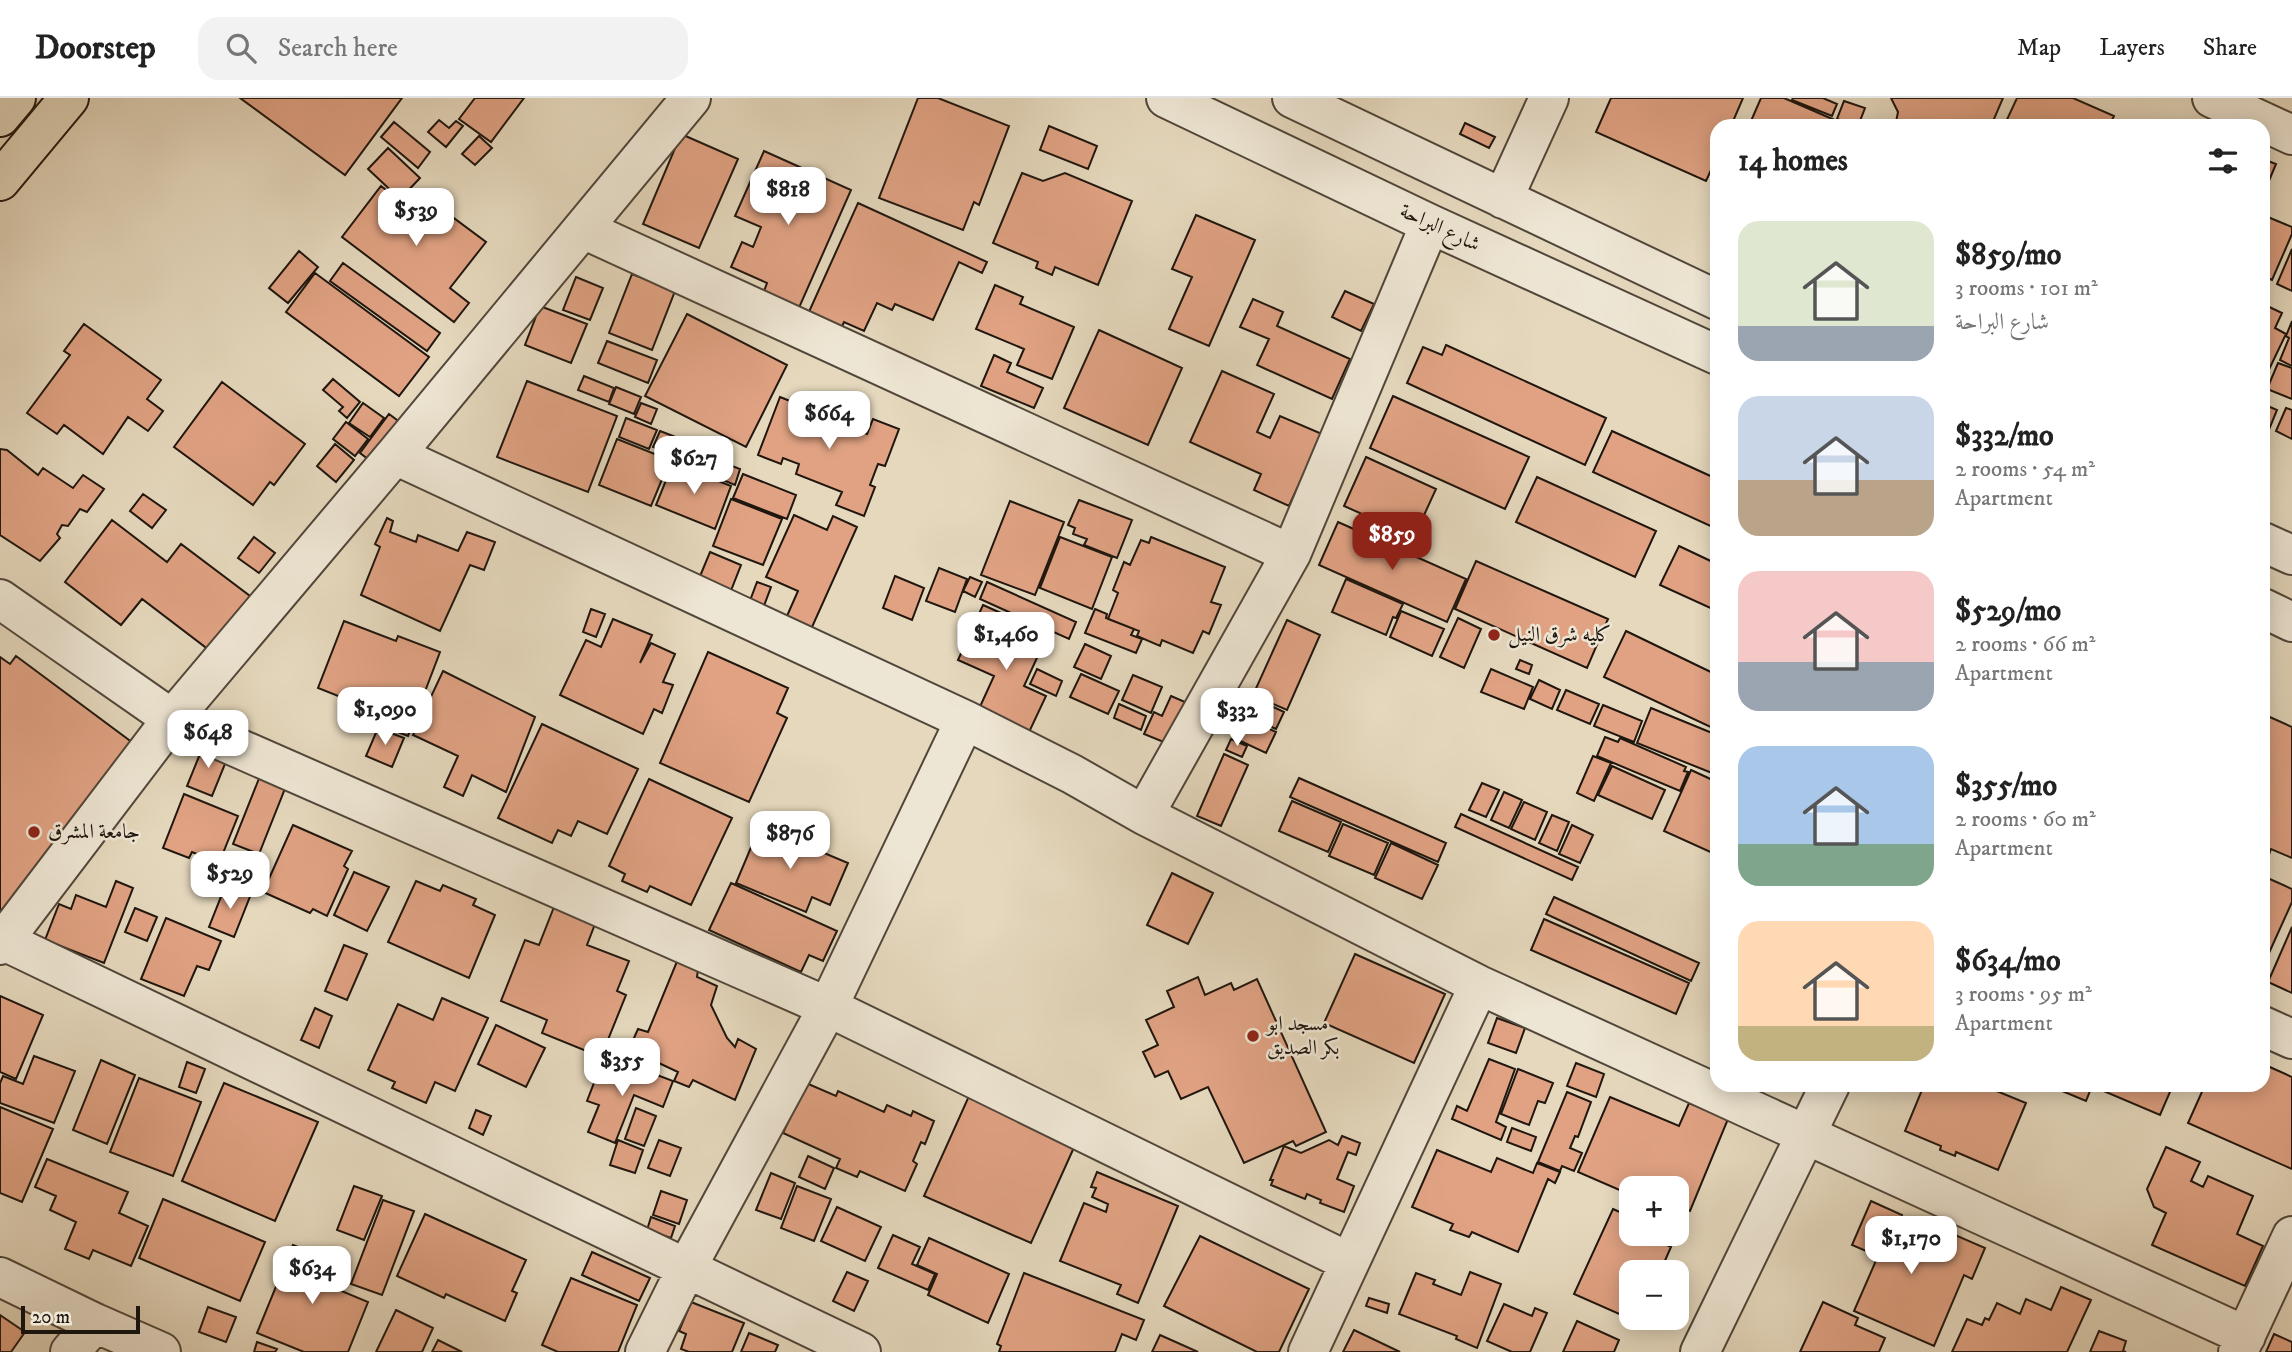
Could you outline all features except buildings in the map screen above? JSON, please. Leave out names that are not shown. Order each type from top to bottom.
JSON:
[{"type":"main road","points":[[0,117],[16,98]]},
{"type":"main road","points":[[0,181],[69,98]]},
{"type":"street","points":[[691,98],[395,456],[172,719],[2,943],[861,1352]]},
{"type":"street","name":"شارع البراحة","points":[[1166,98],[1430,224],[1710,352]]},
{"type":"street","points":[[1292,98],[1710,297]]},
{"type":"street","points":[[1503,199],[1549,98]]},
{"type":"street","points":[[2212,98],[2285,120]]},
{"type":"street","points":[[1144,815],[1291,554],[1430,224]]},
{"type":"street","points":[[583,229],[1291,554]]},
{"type":"street","points":[[395,456],[965,720],[1072,774],[1144,815],[1479,985],[1710,1091]]},
{"type":"street","points":[[2270,545],[2292,555]]},
{"type":"street","points":[[0,599],[172,719],[828,1007],[1349,1262]]},
{"type":"street","points":[[2270,611],[2292,622]]},
{"type":"street","points":[[645,1352],[687,1267],[828,1007],[965,720]]},
{"type":"street","points":[[1308,1352],[1479,985]]},
{"type":"street","points":[[2270,1029],[2292,1039]]},
{"type":"street","points":[[1712,1092],[2242,1344],[2292,1236]]},
{"type":"street","points":[[1700,1352],[1827,1092]]},
{"type":"street","points":[[0,1277],[161,1352]]},
{"type":"street","points":[[70,1352],[95,1323]]},
{"type":"place","name":"كليه شرق النيل","points":[[1494,635]]},
{"type":"place","name":"جامعة المشرق","points":[[34,832]]},
{"type":"place","name":"مسجد ابو بكر الصديق","points":[[1253,1036]]}]
